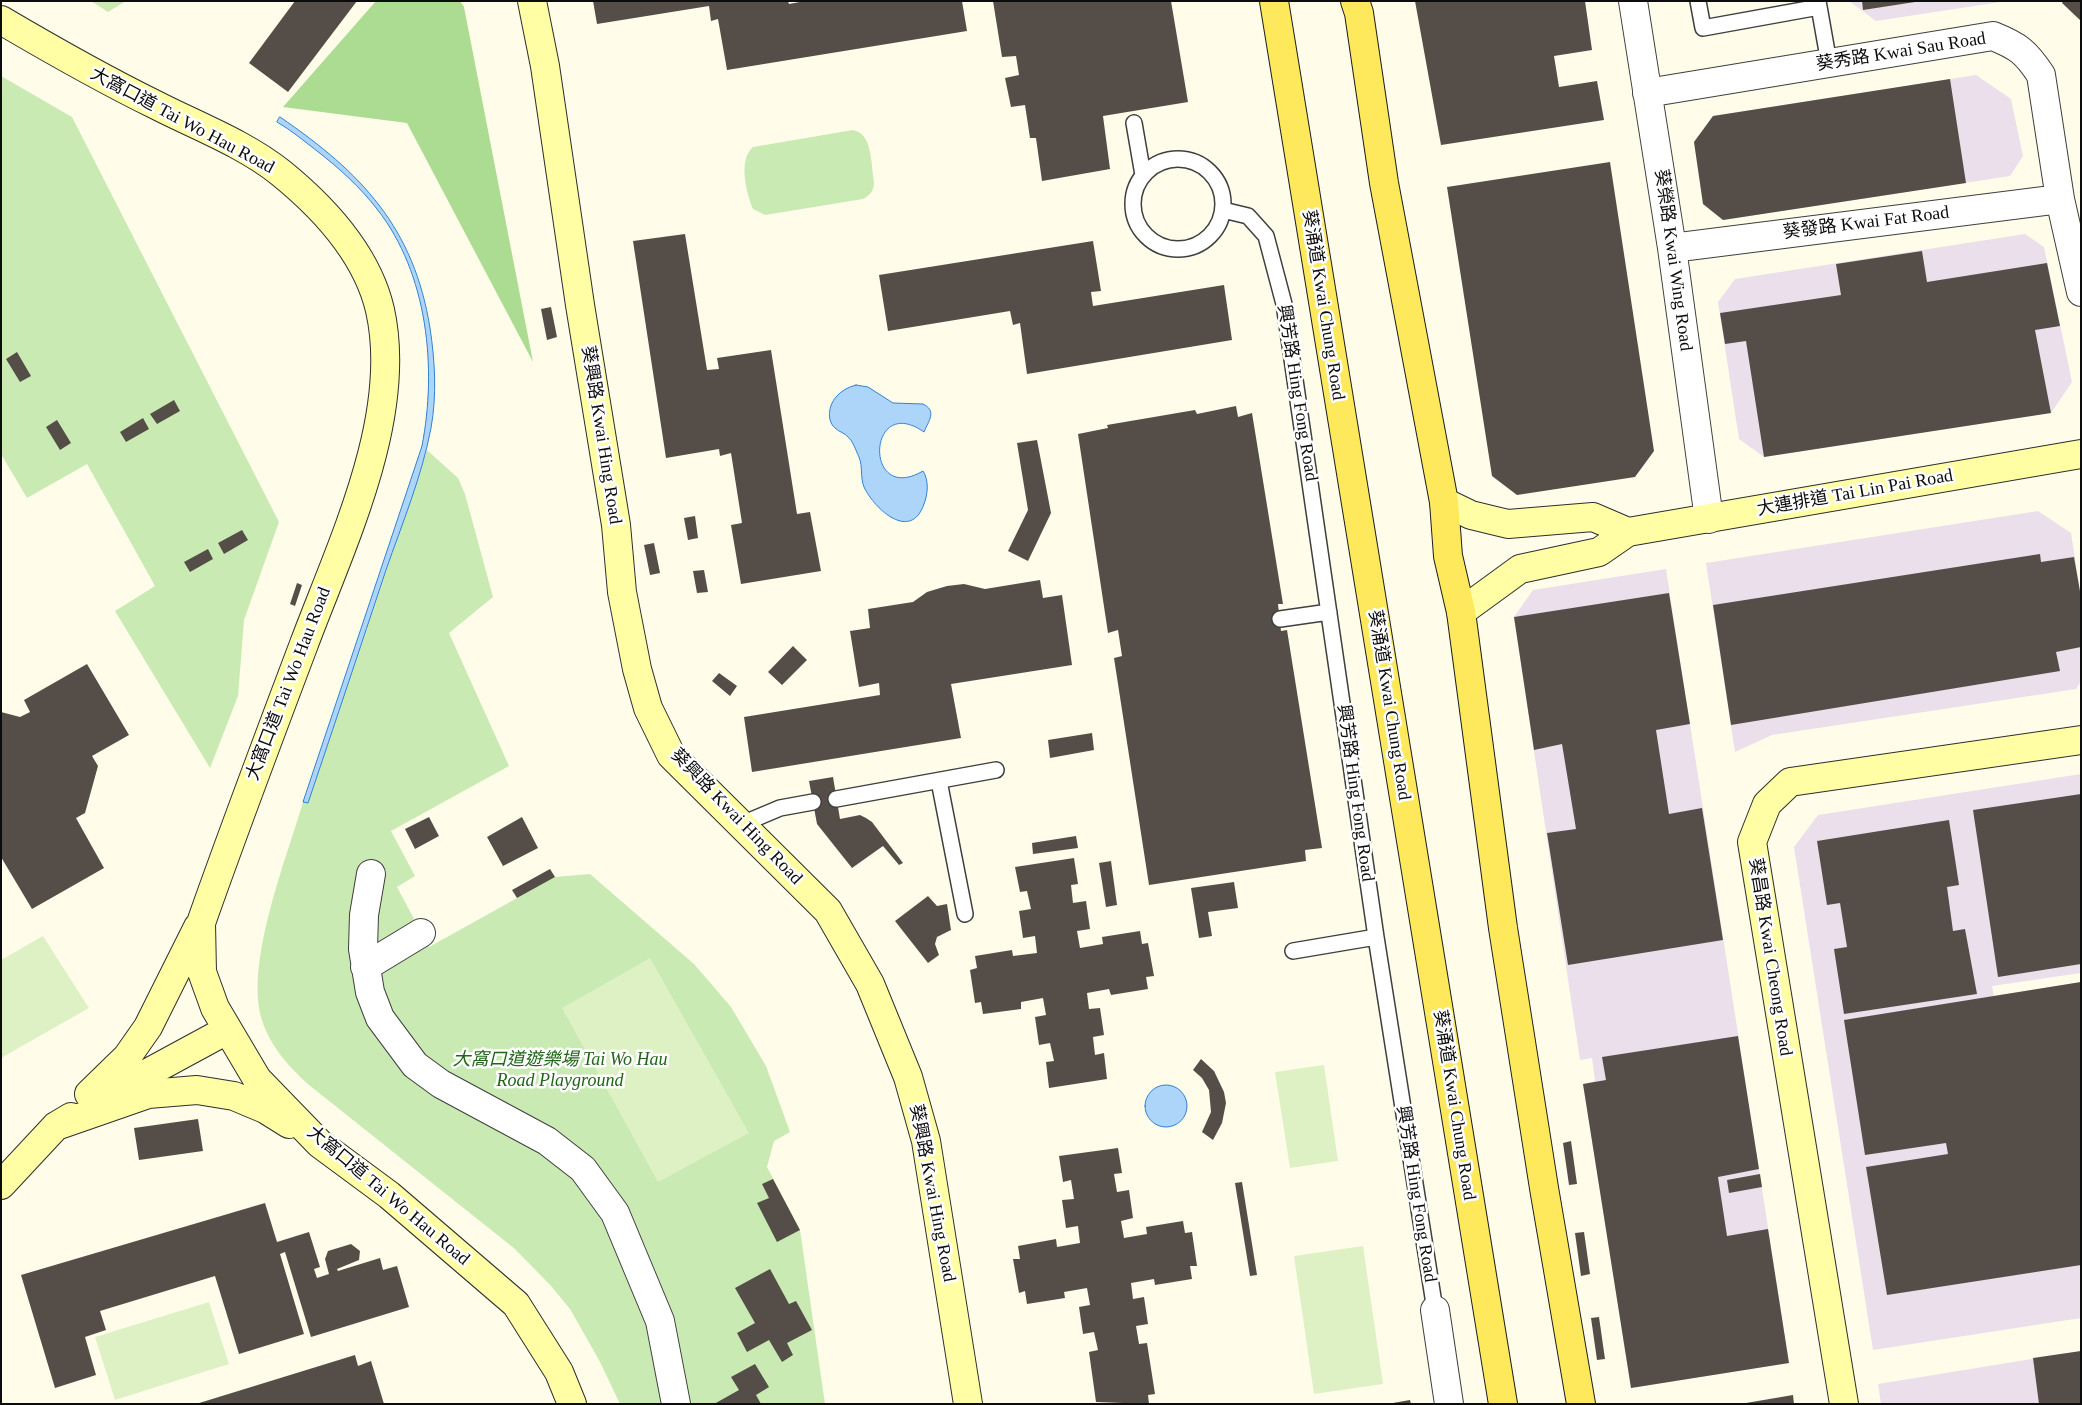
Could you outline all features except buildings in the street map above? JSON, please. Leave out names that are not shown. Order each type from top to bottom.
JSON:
[{"type":"main road","name":"葵涌道 Kwai Chung Road","points":[[1274,3],[1503,1404]]},
{"type":"main road","points":[[1358,5],[1384,183],[1444,502],[1448,556],[1461,612],[1503,928],[1544,1188],[1581,1404]]},
{"type":"street","name":"葵興路 Kwai Hing Road","points":[[532,1],[545,66],[580,306],[616,525],[622,592],[637,669],[648,708],[670,756],[742,824],[828,911],[870,984],[908,1077],[926,1141],[968,1404]]},
{"type":"street","name":"葵榮路 Kwai Wing Road","points":[[1633,1],[1672,248],[1709,519]]},
{"type":"street","name":"大窩口道 Tai Wo Hau Road","points":[[1,20],[93,74],[240,147],[280,172],[315,203],[345,237],[362,265],[379,308],[386,355],[386,381],[382,414],[368,468],[200,922],[202,972],[215,1008],[257,1079],[320,1144],[389,1195],[516,1304],[559,1372],[572,1404]]},
{"type":"street","name":"葵秀路 Kwai Sau Road","points":[[1647,93],[1993,36],[2015,45],[2031,61],[2041,76],[2060,199],[2081,292]]},
{"type":"street","name":"葵發路 Kwai Fat Road","points":[[1672,248],[2060,199]]},
{"type":"street","name":"大連排道 Tai Lin Pai Road","points":[[1461,612],[1520,569],[1599,552],[1628,532],[2081,454]]},
{"type":"street","points":[[1444,502],[1471,515],[1508,524],[1593,517],[1628,532]]},
{"type":"street","name":"葵昌路 Kwai Cheong Road","points":[[1844,1404],[1752,842],[1767,804],[1790,782],[2081,740]]},
{"type":"street","points":[[371,874],[364,914],[365,967],[370,992],[380,1018],[415,1065],[441,1084],[547,1141],[583,1169],[615,1213],[660,1321],[669,1356],[676,1404]]},
{"type":"street","points":[[1,1185],[56,1126],[127,1057],[148,1027],[200,922]]},
{"type":"street","points":[[365,967],[421,933]]},
{"type":"street","points":[[56,1126],[120,1088],[227,1030]]},
{"type":"street","points":[[56,1126],[148,1094],[197,1090],[234,1096],[266,1109],[320,1144]]},
{"type":"street","name":"興芳路 Hing Fong Road","points":[[1434,1310],[1449,1404]]},
{"type":"lane","points":[[1698,1],[1703,28],[1818,4],[1829,63]]},
{"type":"lane","points":[[1134,123],[1143,175]]},
{"type":"lane","points":[[1182,160],[1196,163],[1208,171],[1217,182],[1222,195],[1223,210],[1218,224],[1210,237],[1197,245],[1182,250],[1167,248],[1153,242],[1142,232],[1135,218],[1133,203],[1136,188],[1143,175],[1154,166],[1168,161],[1182,160]]},
{"type":"lane","name":"興芳路 Hing Fong Road","points":[[1223,210],[1248,216],[1266,236],[1284,304],[1376,936],[1434,1310]]},
{"type":"lane","points":[[1280,619],[1329,612]]},
{"type":"lane","points":[[836,799],[996,770]]},
{"type":"lane","points":[[939,781],[965,914]]},
{"type":"lane","points":[[742,824],[780,808],[813,802]]},
{"type":"lane","points":[[1293,950],[1376,936]]},
{"type":"shaded area","points":[[1849,1],[2007,1],[1876,21]]},
{"type":"shaded area","points":[[1976,75],[2011,99],[2023,156],[2010,176],[1723,220],[1703,204],[1694,142],[1713,116]]},
{"type":"shaded area","points":[[2025,234],[2044,247],[2072,382],[2051,413],[1764,457],[1739,439],[1718,302],[1735,279]]},
{"type":"shaded area","points":[[2038,511],[2071,533],[2081,597],[2081,681],[2076,689],[1772,735],[1735,752],[1706,563]]},
{"type":"shaded area","points":[[1666,569],[1789,1363],[1631,1388],[1583,1084],[1595,1081],[1592,1058],[1580,1060],[1514,617],[1533,590]]},
{"type":"shaded area","points":[[2081,774],[2081,973],[1992,986],[1994,996],[2081,982],[2081,1318],[1873,1350],[1794,847],[1818,815]]},
{"type":"shaded area","points":[[2081,1351],[2081,1404],[1881,1404],[1878,1384]]},
{"type":"green space","points":[[91,1],[126,1],[108,12]]},
{"type":"green space","points":[[376,1],[460,1],[464,7],[533,362],[407,123],[283,107]]},
{"type":"green space","points":[[1,76],[72,117],[279,522],[244,620],[238,696],[210,768],[115,611],[155,586],[87,464],[27,498],[1,454]]},
{"type":"green space","points":[[853,130],[860,132],[870,151],[874,182],[873,190],[868,196],[863,199],[765,215],[753,209],[746,185],[745,168],[748,153],[753,147]]},
{"type":"green space","name":"大窩口道遊樂場 Tai Wo Hau Road Playground","points":[[427,450],[458,478],[465,494],[493,597],[449,633],[509,766],[391,831],[415,876],[397,887],[429,947],[555,877],[590,874],[694,964],[731,1007],[766,1066],[790,1132],[774,1141],[767,1167],[800,1230],[825,1404],[620,1404],[599,1360],[570,1309],[552,1287],[515,1249],[309,1085],[280,1054],[264,1027],[258,994],[259,968],[263,939],[278,880],[303,802],[308,803]]},
{"type":"green space","points":[[43,936],[89,1008],[1,1058],[1,960]]},
{"type":"green space","points":[[650,958],[749,1133],[658,1182],[562,1008]]},
{"type":"green space","points":[[1324,1065],[1338,1161],[1290,1168],[1275,1072]]},
{"type":"green space","points":[[1363,1246],[1383,1384],[1314,1394],[1294,1256]]},
{"type":"green space","points":[[209,1302],[229,1364],[115,1400],[95,1337]]},
{"type":"water","points":[[280,117],[336,160],[359,182],[380,206],[397,232],[411,261],[422,293],[430,328],[435,378],[433,416],[422,464],[308,803],[303,802],[422,446],[426,416],[428,354],[418,292],[408,262],[394,235],[377,209],[356,185],[325,157],[277,122]]},
{"type":"water","points":[[856,385],[868,387],[893,403],[923,404],[930,410],[930,420],[924,432],[905,424],[891,426],[883,436],[880,450],[882,463],[890,474],[903,478],[923,471],[925,475],[927,492],[924,504],[918,515],[911,521],[893,518],[876,505],[864,487],[860,461],[853,444],[830,421],[830,408],[834,400],[842,391]]},
{"type":"water","points":[[1170,1085],[1178,1088],[1184,1094],[1187,1106],[1184,1118],[1178,1124],[1162,1127],[1154,1124],[1148,1118],[1145,1102],[1148,1094],[1154,1088]]}]
